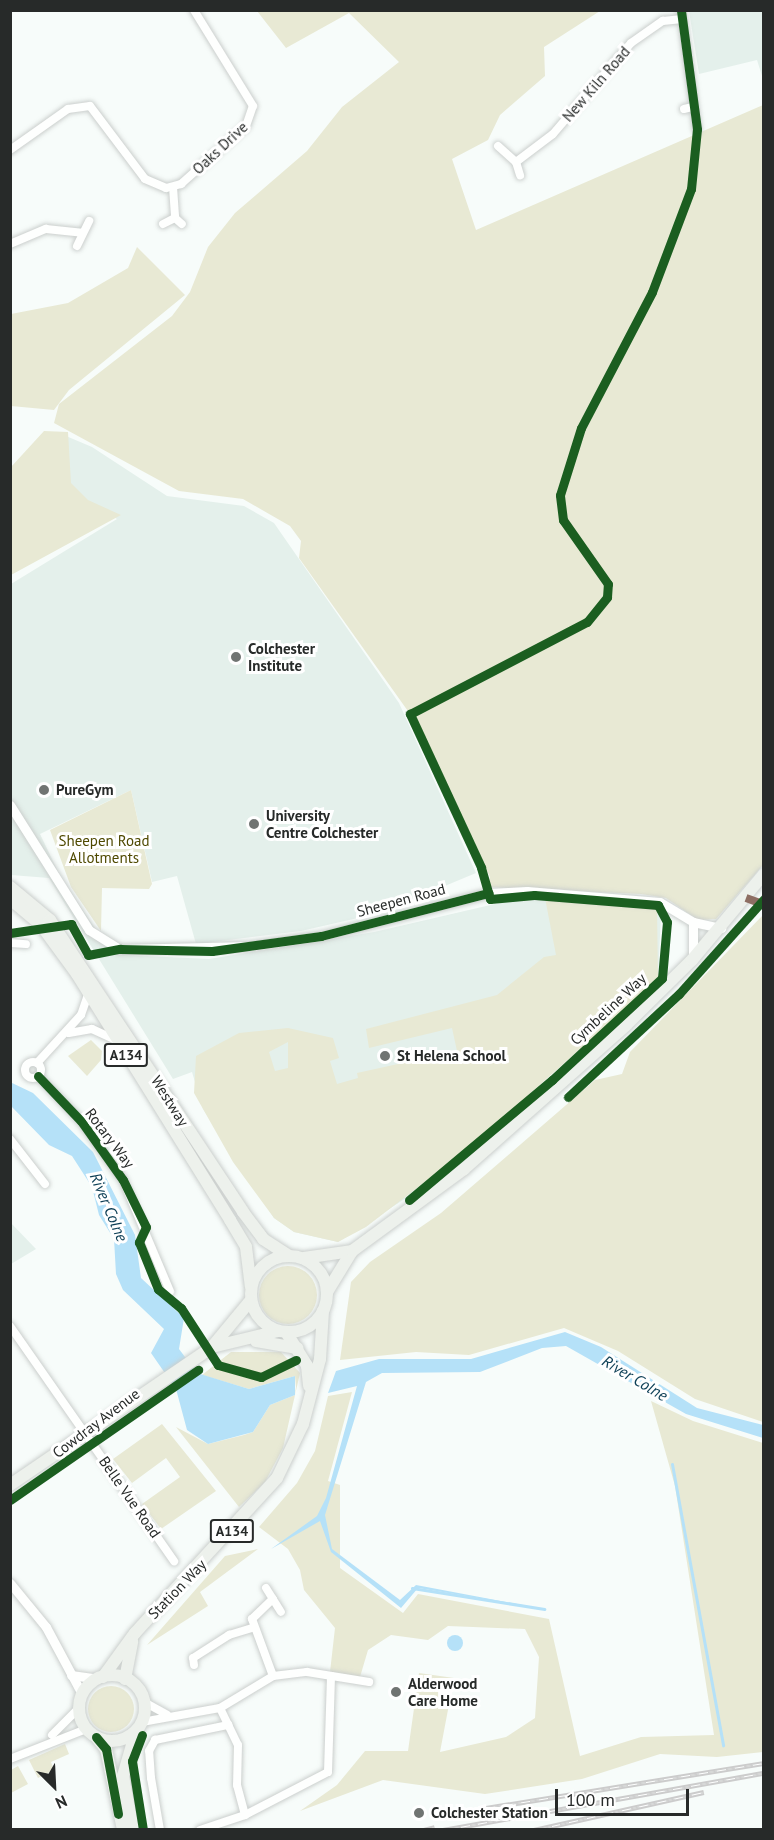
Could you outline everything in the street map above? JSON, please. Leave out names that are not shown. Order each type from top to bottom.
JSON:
[{"type":"main road","name":"Cymbeline Way","points":[[352,1251],[481,1154],[693,960],[764,874]]},
{"type":"main road","name":"Westway","points":[[10,886],[50,920],[84,966],[256,1230],[290,1256]]},
{"type":"main road","name":"Westway","points":[[10,899],[41,925],[88,994],[230,1220],[246,1247],[251,1286]]},
{"type":"main road","points":[[304,1258],[352,1251]]},
{"type":"main road","points":[[327,1292],[352,1251]]},
{"type":"main road","name":"A134","points":[[290,1256],[304,1258]]},
{"type":"main road","points":[[251,1286],[264,1265],[290,1256]]},
{"type":"main road","points":[[304,1258],[320,1273],[327,1292]]},
{"type":"main road","points":[[230,1327],[249,1267]]},
{"type":"main road","name":"A134","points":[[251,1286],[251,1300],[260,1320],[282,1332]]},
{"type":"main road","name":"A134","points":[[323,1311],[327,1292]]},
{"type":"main road","points":[[10,1485],[212,1347],[251,1300]]},
{"type":"main road","points":[[212,1347],[306,1328],[323,1311]]},
{"type":"main road","name":"Station Way","points":[[100,1678],[135,1633],[277,1478],[303,1424],[320,1359],[323,1311]]},
{"type":"main road","name":"Station Way","points":[[282,1332],[300,1350],[310,1393]]},
{"type":"main road","points":[[241,1341],[282,1342],[300,1350]]},
{"type":"main road","name":"Station Way","points":[[125,1678],[135,1633]]},
{"type":"main road","name":"A134","points":[[82,1694],[100,1678]]},
{"type":"main road","points":[[100,1678],[125,1678],[144,1702],[123,1776],[133,1830]]},
{"type":"main road","points":[[82,1694],[79,1708],[91,1733],[106,1749],[123,1830]]},
{"type":"main road","points":[[91,1733],[116,1741],[139,1726]]},
{"type":"street","name":"Oaks Drive","points":[[173,188],[246,126],[254,106],[194,10]]},
{"type":"street","points":[[681,15],[697,129]]},
{"type":"street","name":"New Kiln Road","points":[[516,162],[553,134],[631,43],[663,21],[681,15]]},
{"type":"street","points":[[84,94],[84,105]]},
{"type":"street","points":[[84,105],[98,113],[145,178],[173,188],[178,221],[163,224]]},
{"type":"street","points":[[10,150],[60,114],[84,105]]},
{"type":"street","points":[[684,109],[693,107]]},
{"type":"street","points":[[498,146],[516,162],[520,175]]},
{"type":"street","points":[[77,246],[81,233],[89,221]]},
{"type":"street","points":[[10,244],[46,229],[81,233]]},
{"type":"street","name":"Sheepen Road","points":[[10,805],[89,930],[120,949],[250,946],[321,936],[489,893],[524,891],[660,902],[693,922],[721,928]]},
{"type":"street","points":[[693,922],[693,960]]},
{"type":"street","points":[[10,943],[26,944]]},
{"type":"street","points":[[38,1062],[38,1076],[29,1077],[25,1071],[28,1064],[38,1062],[81,1015],[88,994]]},
{"type":"street","points":[[60,1039],[83,1028],[116,1040]]},
{"type":"street","name":"Rotary Way","points":[[38,1076],[81,1121],[123,1180],[170,1292]]},
{"type":"street","points":[[10,1139],[45,1184]]},
{"type":"street","name":"Belle Vue Road","points":[[10,1326],[174,1561]]},
{"type":"street","points":[[10,1583],[46,1627],[82,1694]]},
{"type":"street","points":[[266,1588],[281,1612]]},
{"type":"street","points":[[273,1599],[255,1611],[252,1628],[273,1677]]},
{"type":"street","points":[[194,1665],[193,1658],[252,1628]]},
{"type":"street","points":[[139,1726],[168,1716],[186,1717],[220,1708],[273,1677],[307,1672],[369,1682]]},
{"type":"street","points":[[70,1675],[100,1678]]},
{"type":"street","points":[[201,1830],[245,1815],[328,1772],[332,1676]]},
{"type":"street","points":[[144,1702],[168,1716]]},
{"type":"street","points":[[10,1759],[68,1725],[79,1708]]},
{"type":"street","points":[[220,1708],[238,1745],[237,1785],[245,1815]]},
{"type":"street","points":[[160,1830],[149,1751],[155,1740],[228,1725]]},
{"type":"street","points":[[28,1750],[91,1733]]},
{"type":"shaded area","points":[[689,11],[763,11],[763,79],[757,60],[699,74]]},
{"type":"shaded area","points":[[66,436],[92,447],[167,496],[244,506],[274,523],[399,703],[476,873],[380,913],[301,931],[196,944],[177,876],[152,882],[131,790],[40,834],[62,880],[104,941],[124,955],[209,959],[374,932],[530,896],[657,907],[661,914],[658,980],[414,1193],[338,1242],[294,1232],[274,1218],[203,1109],[192,1072],[173,1079],[49,878],[11,875],[11,584],[117,519],[64,486]]},
{"type":"shaded area","points":[[10,1222],[36,1249],[11,1264],[10,1264]]},
{"type":"green space","points":[[257,11],[600,11],[544,47],[545,76],[500,115],[488,140],[452,159],[476,230],[763,105],[763,865],[716,919],[698,920],[666,898],[641,894],[488,887],[490,877],[410,714],[299,558],[301,541],[290,526],[243,499],[179,491],[54,423],[59,404],[172,316],[190,292],[208,247],[235,213],[307,151],[342,107],[399,62],[349,13],[286,48]]},
{"type":"green space","points":[[137,247],[185,295],[69,390],[54,410],[11,406],[11,314],[68,303],[128,268]]},
{"type":"green space","points":[[44,431],[68,432],[71,483],[88,500],[121,515],[11,575],[11,467]]},
{"type":"green space","name":"Sheepen Road Allotments","points":[[131,790],[152,884],[149,889],[102,888],[101,931],[71,887],[50,830]]},
{"type":"green space","name":"St Helena School","points":[[545,898],[657,907],[658,980],[464,1152],[366,1227],[338,1242],[294,1232],[274,1218],[233,1162],[194,1093],[196,1056],[239,1033],[288,1028],[333,1038],[339,1058],[330,1061],[337,1084],[358,1078],[357,1073],[457,1051],[452,1028],[369,1048],[366,1029],[497,995],[544,957],[556,955]],"holes":[[[288,1042],[288,1068],[275,1071],[269,1052]]]},
{"type":"green space","points":[[763,915],[763,1422],[695,1399],[618,1351],[564,1328],[469,1355],[416,1352],[340,1360],[351,1282],[370,1262],[441,1213],[595,1080],[622,1074],[630,1052]]},
{"type":"green space","points":[[91,1040],[102,1051],[101,1060],[87,1076],[68,1056]]},
{"type":"green space","points":[[288,1266],[304,1271],[312,1279],[317,1295],[312,1311],[304,1319],[288,1324],[272,1319],[264,1311],[259,1295],[264,1279],[272,1271]]},
{"type":"green space","points":[[231,1352],[281,1352],[300,1373],[283,1448],[265,1482],[239,1507],[176,1427],[208,1444],[253,1432],[270,1405],[295,1395],[296,1387],[295,1376],[249,1389],[202,1375]]},
{"type":"green space","points":[[352,1392],[328,1481],[340,1485],[340,1568],[403,1613],[418,1594],[549,1619],[580,1756],[641,1737],[714,1735],[675,1486],[651,1401],[693,1421],[763,1443],[763,1752],[717,1757],[660,1754],[582,1779],[485,1794],[383,1780],[300,1811],[337,1785],[365,1751],[408,1751],[419,1673],[454,1678],[440,1752],[506,1737],[535,1718],[539,1657],[525,1629],[448,1626],[428,1640],[391,1635],[368,1650],[360,1677],[330,1672],[335,1628],[304,1590],[300,1570],[288,1549],[259,1527],[297,1483],[315,1451],[328,1396]]},
{"type":"green space","points":[[162,1424],[216,1491],[161,1529],[142,1504],[180,1477],[166,1458],[132,1483],[113,1459]]},
{"type":"green space","points":[[258,1549],[200,1592],[208,1606],[147,1645],[225,1556]]},
{"type":"green space","points":[[111,1686],[127,1693],[134,1709],[127,1725],[111,1732],[95,1725],[88,1709],[95,1693]]},
{"type":"green space","points":[[65,1744],[69,1754],[51,1762],[54,1770],[38,1778],[29,1760]]},
{"type":"green space","points":[[18,1766],[28,1784],[11,1793],[11,1770]]},
{"type":"water","name":"River Colne","points":[[10,1082],[33,1093],[93,1152],[135,1235],[141,1278],[184,1318],[179,1349],[197,1373],[249,1389],[295,1376],[295,1395],[270,1405],[253,1432],[208,1444],[187,1430],[176,1389],[151,1353],[164,1329],[123,1290],[116,1274],[114,1239],[99,1215],[92,1187],[72,1156],[49,1145],[11,1106]]},
{"type":"water","name":"River Colne","points":[[565,1332],[601,1347],[697,1408],[763,1425],[763,1438],[686,1414],[566,1346],[542,1348],[480,1372],[382,1373],[366,1382],[325,1515],[332,1549],[400,1600],[416,1585],[544,1609],[418,1588],[401,1608],[331,1552],[320,1521],[271,1549],[317,1516],[326,1498],[357,1386],[328,1393],[336,1371],[379,1359],[471,1359]]},
{"type":"water","points":[[455,1635],[461,1637],[463,1643],[461,1649],[455,1651],[449,1649],[447,1643],[449,1637]]},
{"type":"waterway","points":[[672,1464],[723,1745]]},
{"type":"waterway","points":[[412,1588],[544,1609]]},
{"type":"railway","points":[[486,1808],[764,1763]]},
{"type":"railway","points":[[443,1830],[764,1773]]},
{"type":"railway","points":[[534,1830],[704,1792]]},
{"type":"railway","points":[[424,1830],[435,1827]]},
{"type":"marked path","points":[[746,898],[760,903]]},
{"type":"cycle path","points":[[409,1200],[552,1080],[662,978],[667,922],[658,905],[534,895],[490,899],[481,867],[410,714],[587,622],[607,597],[608,584],[563,520],[560,495],[581,428],[652,292],[691,189],[697,129],[681,10]]},
{"type":"cycle path","points":[[10,933],[71,924],[88,955],[120,949],[212,951],[321,936],[489,893]]},
{"type":"cycle path","points":[[568,1097],[679,994],[764,899]]},
{"type":"cycle path","points":[[38,1076],[81,1121],[123,1180],[146,1227],[139,1242],[158,1289],[181,1308],[218,1365],[261,1377],[296,1360]]},
{"type":"cycle path","name":"Cowdray Avenue","points":[[10,1500],[198,1370]]},
{"type":"cycle path","points":[[142,1735],[132,1761],[143,1830]]},
{"type":"cycle path","points":[[96,1737],[106,1749],[118,1814]]},
{"type":"place","name":"Colchester Institute","points":[[236,657]]},
{"type":"place","name":"PureGym","points":[[44,790]]},
{"type":"place","name":"University Centre Colchester","points":[[254,824]]},
{"type":"place","name":"St Helena School","points":[[385,1056]]},
{"type":"place","name":"Alderwood Care Home","points":[[396,1692]]},
{"type":"place","name":"Colchester Station","points":[[419,1813]]}]
